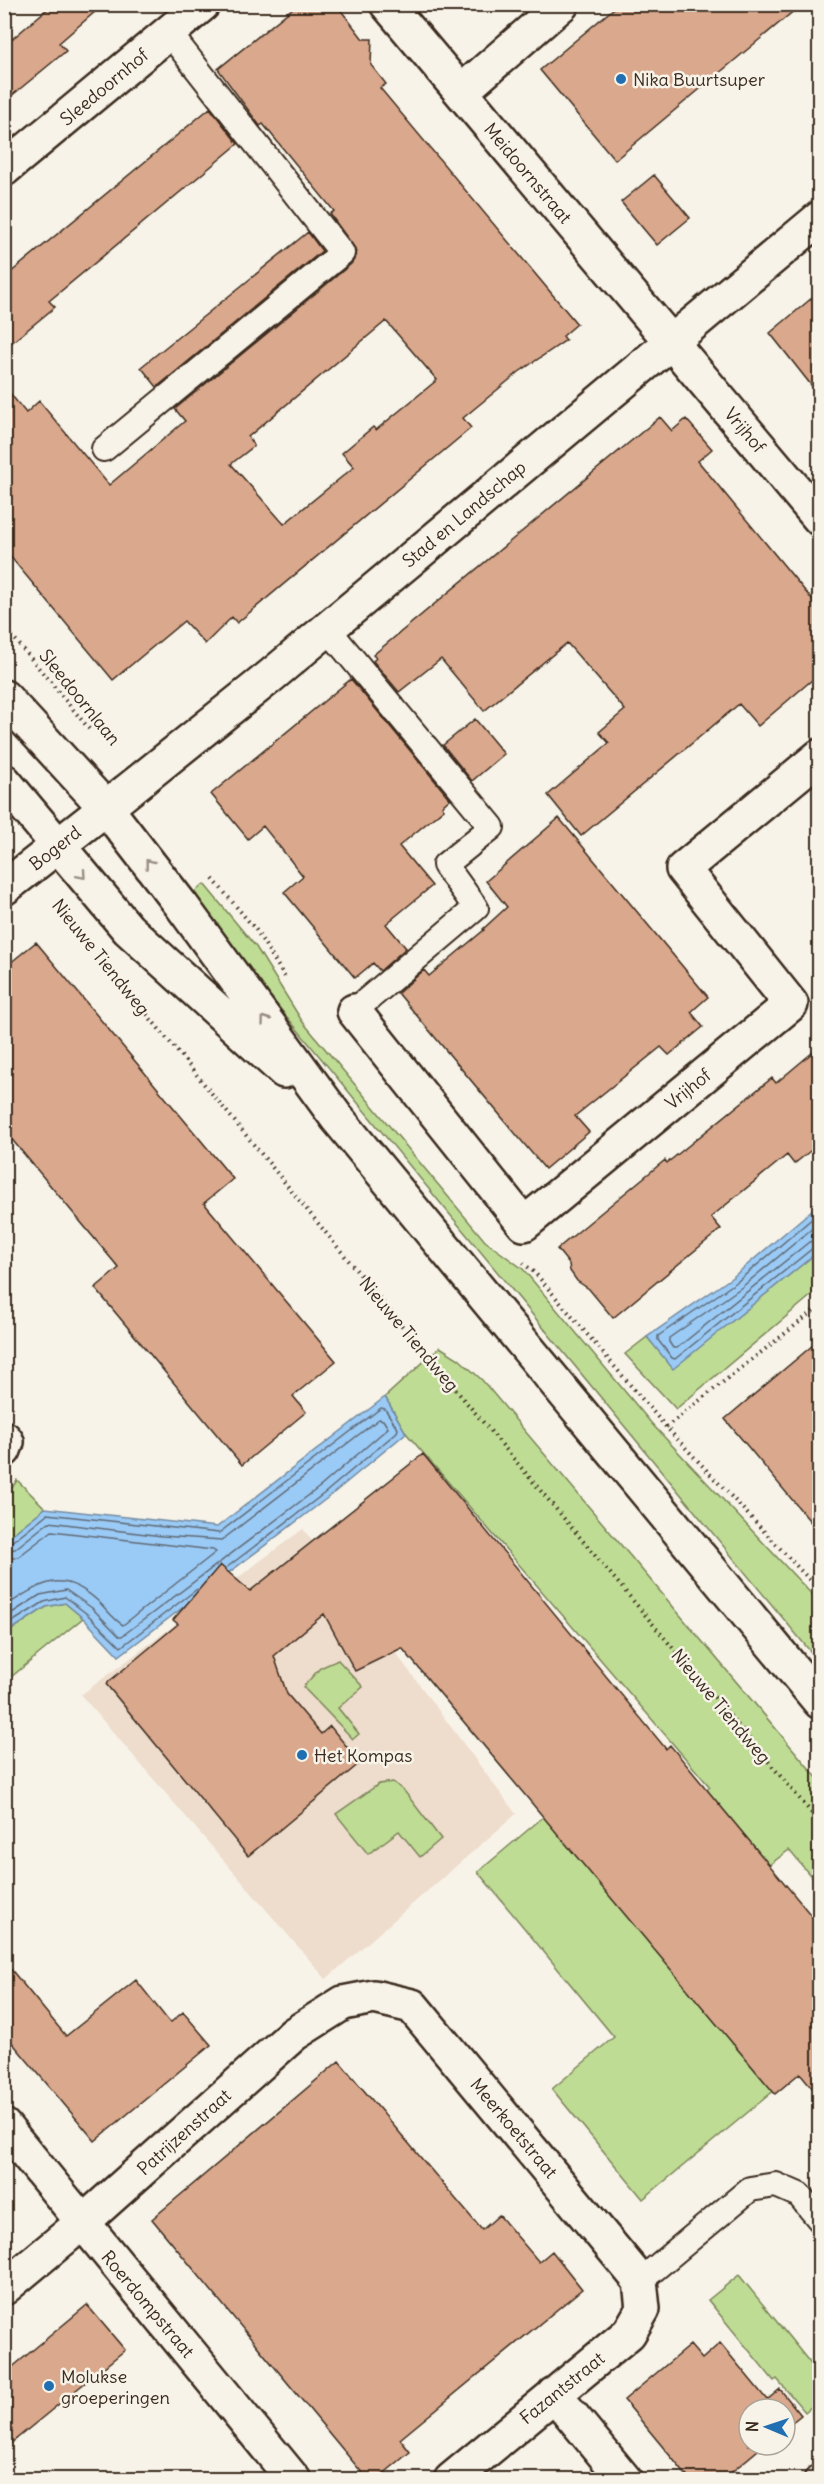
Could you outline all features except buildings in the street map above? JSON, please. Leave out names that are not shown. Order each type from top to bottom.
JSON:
[{"type":"street","name":"Sleedoornhof","points":[[4,169],[203,4]]},
{"type":"street","name":"Meidoornstraat","points":[[387,4],[670,341]]},
{"type":"street","points":[[461,92],[562,4]]},
{"type":"street","name":"Stad en Landschap","points":[[106,808],[327,628],[819,218]]},
{"type":"street","name":"Vrijhof","points":[[670,341],[819,519]]},
{"type":"street","name":"Nieuwe Tiendweg","points":[[4,697],[106,808],[182,906],[337,1118],[819,1702]]},
{"type":"street","name":"Vrijhof","points":[[354,1011],[524,1224],[791,1005],[683,869],[819,756]]},
{"type":"street","name":"Nieuwe Tiendweg","points":[[4,782],[128,929],[337,1118]]},
{"type":"street","name":"Bogerd","points":[[4,888],[106,808]]},
{"type":"street","points":[[4,1438],[7,1442],[4,1450]]},
{"type":"street","name":"Patrijzenstraat","points":[[4,2288],[82,2223],[294,2034],[344,2003],[374,1997]]},
{"type":"street","name":"Meerkoetstraat","points":[[374,1997],[412,2006],[640,2281]]},
{"type":"street","name":"Roerdompstraat","points":[[4,2126],[294,2480]]},
{"type":"street","name":"Fazantstraat","points":[[451,2480],[629,2333],[643,2309],[640,2281]]},
{"type":"street","points":[[554,2394],[625,2480]]},
{"type":"lane","points":[[104,449],[342,253],[169,33]]},
{"type":"lane","points":[[327,628],[492,826],[445,865],[476,908],[354,1011]]},
{"type":"lane","points":[[640,2281],[750,2189],[776,2185],[799,2195],[819,2220]]},
{"type":"lane","points":[[816,2480],[819,2476]]},
{"type":"path","name":"Sleedoornlaan","points":[[4,626],[93,734]]},
{"type":"path","name":"Nieuwe Tiendweg","points":[[103,960],[396,1318],[819,1823]]},
{"type":"path","points":[[666,1427],[819,1306]]},
{"type":"shaded area","name":"Het Kompas","points":[[303,1529],[516,1814],[326,1979],[81,1695]]},
{"type":"green space","points":[[204,884],[256,947],[302,1021],[485,1241],[523,1269],[652,1424],[819,1602],[819,1662],[188,897]]},
{"type":"green space","points":[[819,1251],[819,1289],[676,1409],[625,1354],[647,1337],[673,1368]]},
{"type":"green space","points":[[440,1347],[459,1359],[482,1380],[819,1780],[819,1886],[789,1850],[764,1869],[695,1800],[710,1787],[406,1433],[385,1397]]},
{"type":"green space","points":[[17,1480],[45,1508],[5,1540],[5,1499]]},
{"type":"green space","points":[[65,1603],[83,1618],[5,1682],[5,1634],[46,1607]]},
{"type":"green space","points":[[338,1660],[363,1687],[338,1708],[359,1734],[353,1739],[303,1687],[320,1668]]},
{"type":"green space","points":[[393,1782],[405,1792],[441,1839],[420,1857],[399,1831],[368,1854],[336,1814],[379,1784]]},
{"type":"green space","points":[[548,1813],[776,2089],[643,2199],[552,2089],[614,2037],[478,1872]]},
{"type":"green space","points":[[739,2275],[819,2374],[819,2400],[805,2412],[797,2403],[797,2397],[792,2397],[777,2379],[774,2381],[708,2300]]},
{"type":"water","points":[[819,1204],[819,1251],[673,1369],[647,1337],[734,1276]]},
{"type":"water","points":[[385,1397],[406,1433],[330,1496],[119,1656],[83,1618],[65,1603],[46,1607],[5,1634],[5,1540],[45,1508],[217,1527]]},
{"type":"place","name":"Nika Buurtsuper","points":[[621,79]]},
{"type":"place","name":"Het Kompas","points":[[302,1755]]},
{"type":"place","name":"Molukse groeperingen","points":[[49,2386]]}]
